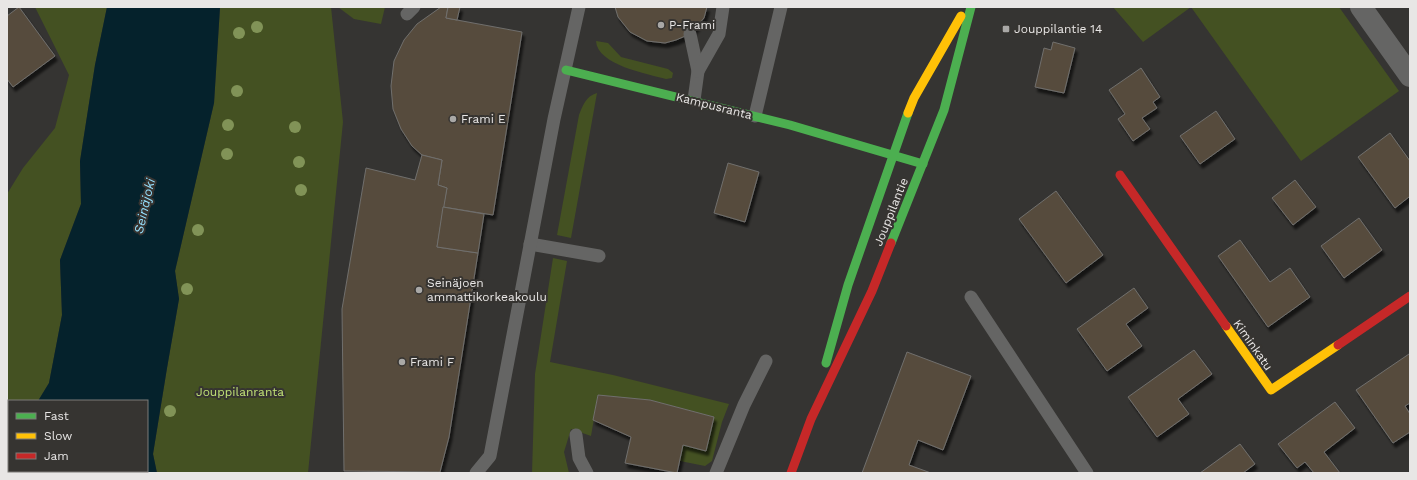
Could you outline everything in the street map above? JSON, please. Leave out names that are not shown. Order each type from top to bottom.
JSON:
[{"type":"main road","name":"Jouppilantie","points":[[812,418],[848,285],[893,154],[914,98],[966,7]]},
{"type":"main road","name":"Jouppilantie","points":[[791,473],[812,418],[872,291],[944,110],[971,7]]},
{"type":"main road","name":"Kampusranta","points":[[566,70],[694,100],[843,139],[923,164]]},
{"type":"main road","name":"Kiminkatu","points":[[1120,175],[1271,390],[1410,296]]},
{"type":"street","points":[[1361,7],[1410,76]]},
{"type":"lane","points":[[476,473],[490,456],[554,120],[579,7]]},
{"type":"lane","points":[[698,70],[719,34],[723,7]]},
{"type":"lane","points":[[755,116],[781,7]]},
{"type":"lane","points":[[690,34],[698,70],[694,100]]},
{"type":"lane","points":[[530,244],[599,256]]},
{"type":"lane","points":[[971,296],[1087,473]]},
{"type":"lane","points":[[716,473],[744,405],[766,361]]},
{"type":"lane","points":[[576,435],[579,458],[587,473]]},
{"type":"green space","points":[[35,7],[107,7],[95,65],[80,161],[81,204],[60,260],[62,315],[49,383],[39,400],[8,400],[7,473],[7,194],[23,168],[55,128],[69,75]]},
{"type":"green space","name":"Jouppilanranta","points":[[220,7],[331,7],[343,122],[308,473],[157,473],[153,454],[179,299],[175,271],[214,103]]},
{"type":"green space","points":[[338,7],[385,7],[381,24],[354,19]]},
{"type":"green space","points":[[1113,7],[1191,7],[1143,42]]},
{"type":"green space","points":[[1191,7],[1339,7],[1399,91],[1301,161]]},
{"type":"green space","points":[[596,41],[608,43],[621,57],[668,69],[673,73],[672,78],[666,79],[636,71],[614,62],[605,56],[599,49]]},
{"type":"green space","points":[[597,93],[571,238],[557,235],[579,115],[590,96]]},
{"type":"green space","points":[[553,258],[567,261],[550,362],[613,375],[729,404],[722,422],[712,461],[705,466],[680,461],[683,445],[706,451],[714,417],[650,400],[598,395],[591,436],[571,429],[564,452],[569,473],[532,473],[535,374]]},
{"type":"water","name":"Seinäjoki","points":[[107,7],[220,7],[214,103],[175,271],[179,299],[153,454],[157,473],[7,473],[8,470],[8,472],[148,472],[148,400],[39,400],[49,383],[62,315],[60,260],[81,204],[80,161],[95,65]]},
{"type":"building","points":[[19,7],[55,56],[13,87],[7,79],[7,16]]},
{"type":"building","name":"Frami E","points":[[441,7],[448,7],[446,18],[522,32],[493,215],[443,207],[447,188],[438,185],[442,160],[422,155],[412,146],[401,129],[393,109],[391,86],[394,61],[404,40],[417,24]]},
{"type":"building","points":[[448,7],[460,7],[457,20],[446,18]]},
{"type":"building","name":"P-Frami","points":[[615,7],[707,7],[704,18],[690,34],[665,43],[647,41],[630,32],[618,17]]},
{"type":"building","points":[[1053,42],[1075,48],[1064,93],[1035,87],[1044,48],[1051,50]]},
{"type":"building","points":[[1141,68],[1160,97],[1153,102],[1157,108],[1142,118],[1150,129],[1133,141],[1118,119],[1125,114],[1109,90]]},
{"type":"building","points":[[1216,111],[1235,139],[1200,164],[1180,136]]},
{"type":"building","points":[[1390,133],[1410,161],[1410,198],[1409,197],[1395,208],[1358,157]]},
{"type":"building","name":"Frami F","points":[[422,155],[442,160],[438,185],[447,188],[437,247],[478,253],[449,437],[440,472],[344,471],[342,309],[366,168],[415,180]]},
{"type":"building","points":[[728,163],[759,172],[745,222],[714,213]]},
{"type":"building","points":[[1295,180],[1316,207],[1293,225],[1272,198]]},
{"type":"building","points":[[1056,191],[1103,255],[1066,283],[1019,219]]},
{"type":"building","points":[[443,207],[484,214],[478,253],[437,247]]},
{"type":"building","points":[[1359,218],[1382,250],[1344,278],[1321,246]]},
{"type":"building","points":[[1240,240],[1270,282],[1290,268],[1310,297],[1268,327],[1218,256]]},
{"type":"building","points":[[1134,288],[1148,308],[1126,324],[1142,346],[1107,371],[1077,329]]},
{"type":"building","points":[[1194,350],[1212,374],[1178,399],[1189,414],[1157,437],[1128,397]]},
{"type":"building","points":[[907,352],[971,376],[943,450],[918,440],[909,465],[931,473],[862,473]]},
{"type":"building","points":[[1409,354],[1410,403],[1405,406],[1410,414],[1410,432],[1393,443],[1356,390]]},
{"type":"building","points":[[598,395],[650,400],[714,417],[706,451],[683,445],[677,473],[625,463],[631,437],[593,420]]},
{"type":"building","points":[[1335,402],[1355,428],[1324,452],[1340,473],[1314,473],[1305,462],[1297,468],[1278,444]]},
{"type":"building","points":[[1240,444],[1255,464],[1243,473],[1200,473]]},
{"type":"traffic: fast","points":[[891,243],[944,110],[971,7]]},
{"type":"traffic: fast","points":[[566,70],[790,125],[923,164]]},
{"type":"traffic: fast","points":[[826,363],[848,285],[908,113]]},
{"type":"traffic: slow","points":[[908,113],[914,98],[961,16]]},
{"type":"traffic: slow","points":[[1226,326],[1271,390],[1338,345]]},
{"type":"traffic: jam","points":[[1120,175],[1226,326]]},
{"type":"traffic: jam","points":[[791,473],[811,419],[872,291],[891,243]]},
{"type":"traffic: jam","points":[[1338,345],[1410,296]]},
{"type":"place","name":"P-Frami","points":[[661,25]]},
{"type":"place","name":"Jouppilantie 14","points":[[1006,29]]},
{"type":"place","name":"Frami E","points":[[453,119]]},
{"type":"place","name":"Seinäjoen ammattikorkeakoulu","points":[[419,290]]},
{"type":"place","name":"Frami F","points":[[402,362]]}]
